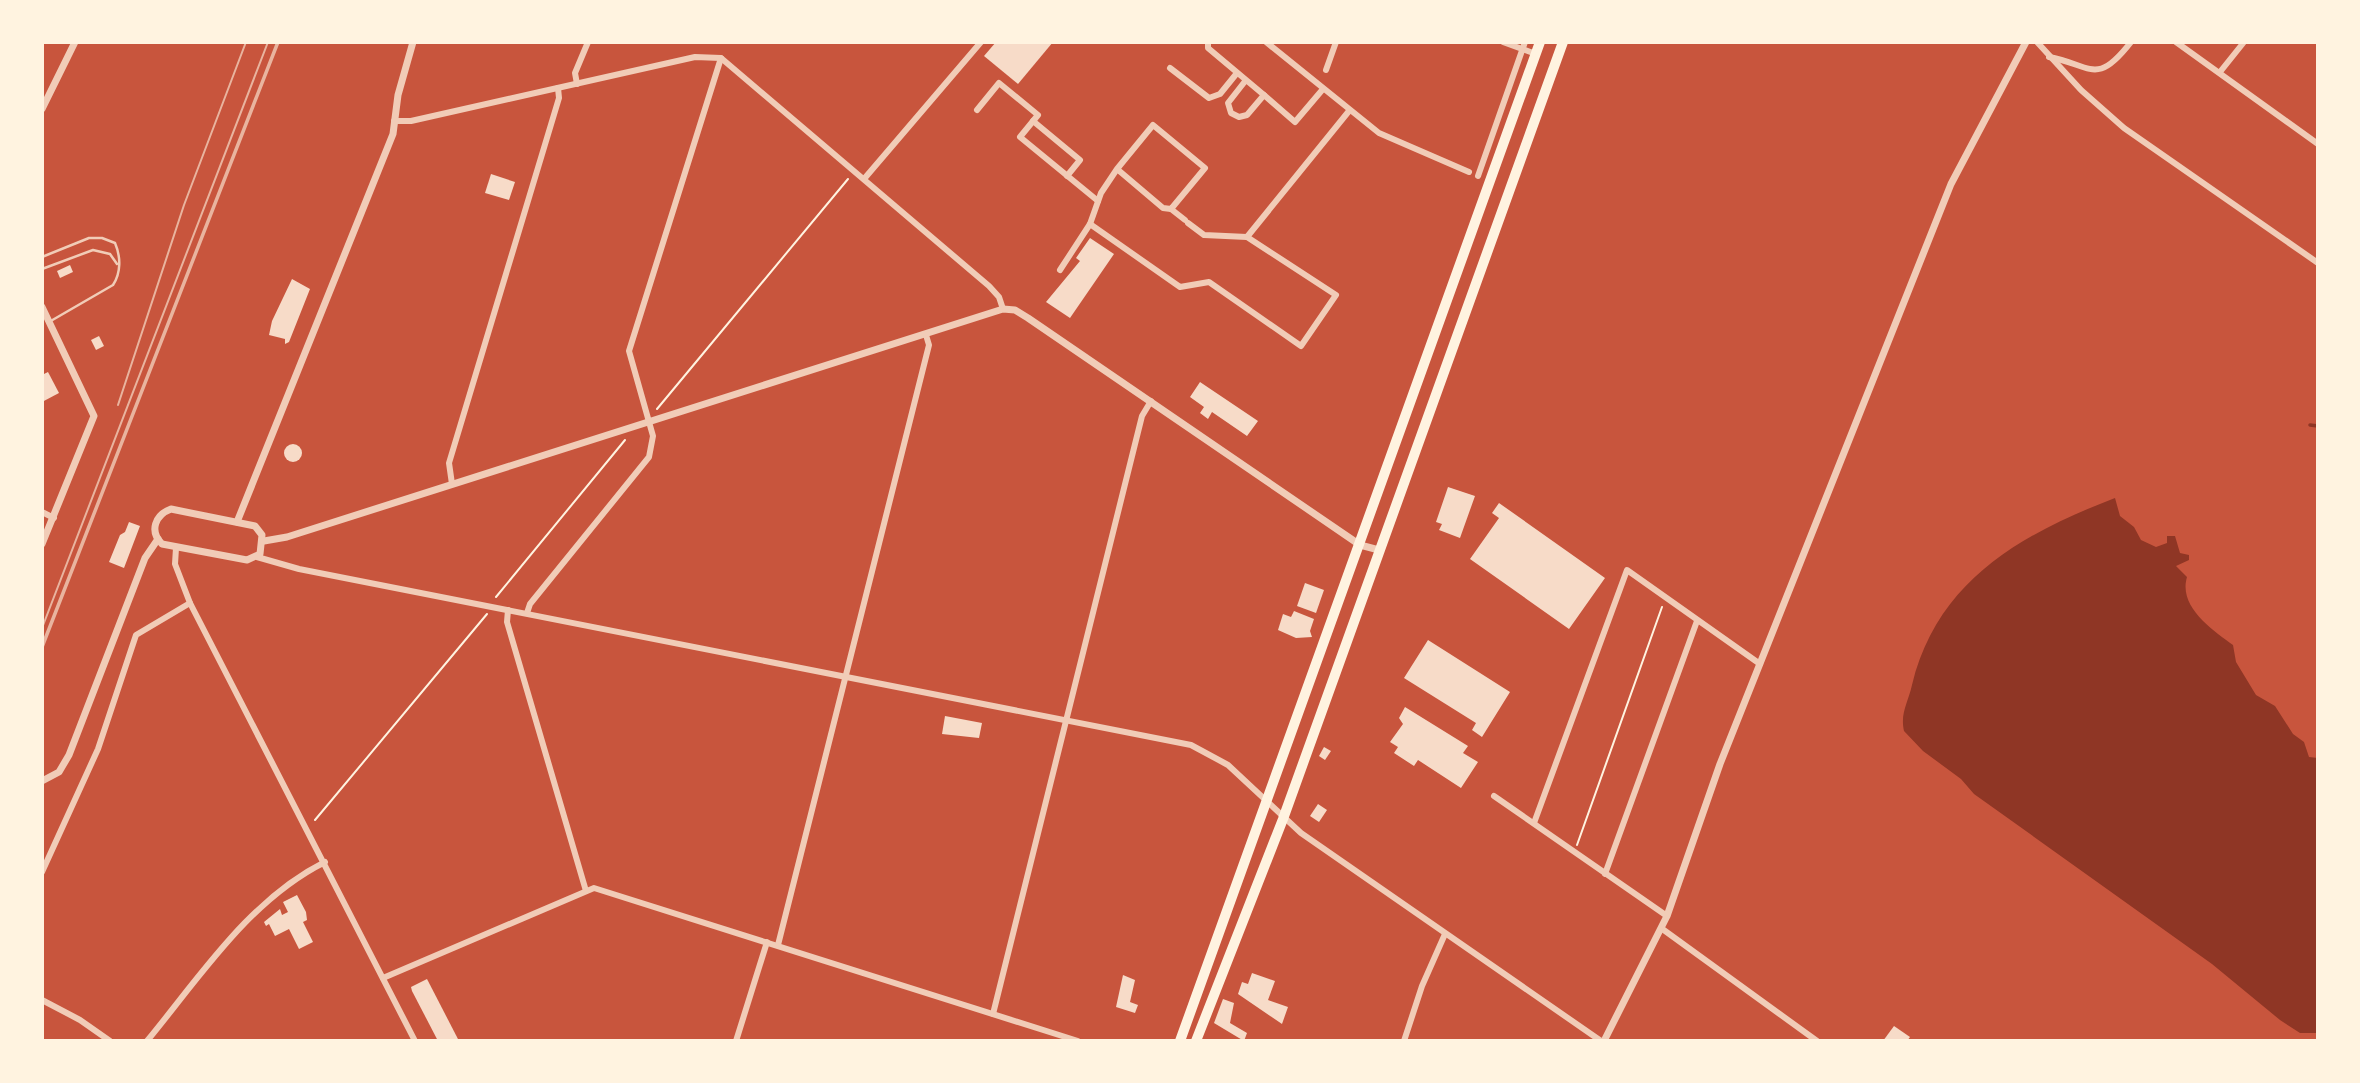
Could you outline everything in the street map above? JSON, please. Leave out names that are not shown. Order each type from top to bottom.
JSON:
[{"type":"main road","points":[[1180,1041],[1540,42]]},
{"type":"main road","points":[[1196,1041],[1283,819],[1563,42]]},
{"type":"street","points":[[42,109],[75,42]]},
{"type":"street","points":[[237,522],[393,134],[413,42]]},
{"type":"street","points":[[578,84],[575,73],[588,42]]},
{"type":"street","points":[[864,179],[981,42]]},
{"type":"street","points":[[1208,42],[1208,48],[1295,122],[1323,89]]},
{"type":"street","points":[[1266,42],[1349,111],[1400,145],[1469,172]]},
{"type":"street","points":[[1326,70],[1336,42]]},
{"type":"street","points":[[1503,42],[1524,46],[1536,54]]},
{"type":"street","points":[[264,541],[255,526],[171,509],[163,512],[156,521],[154,531],[158,539],[176,548],[247,560],[257,557],[299,569],[1191,745],[1228,765],[1283,819],[1602,1041],[1667,916],[1760,664],[1951,184],[2026,42]]},
{"type":"street","points":[[2036,42],[2124,128],[2318,263]]},
{"type":"street","points":[[2049,57],[2088,71],[2098,70],[2117,60],[2130,42]]},
{"type":"street","points":[[2176,42],[2318,144]]},
{"type":"street","points":[[2220,72],[2244,42]]},
{"type":"street","points":[[1478,176],[1524,46]]},
{"type":"street","points":[[394,121],[411,121],[695,57],[721,58],[996,292],[1003,309]]},
{"type":"street","points":[[527,613],[530,604],[649,457],[653,436],[629,351],[721,58]]},
{"type":"street","points":[[1170,68],[1209,98],[1220,94],[1237,73]]},
{"type":"street","points":[[1246,80],[1229,100],[1233,114],[1247,115],[1264,95]]},
{"type":"street","points":[[977,110],[999,83],[1038,116],[1020,137],[1098,201]]},
{"type":"street","points":[[452,484],[449,463],[559,98],[558,88]]},
{"type":"street","points":[[1247,237],[1349,111]]},
{"type":"street","points":[[1033,121],[1080,160],[1067,176]]},
{"type":"street","points":[[1060,270],[1090,224],[1098,201],[1117,169],[1153,125],[1205,168],[1171,209]]},
{"type":"street","points":[[1090,224],[1166,279],[1180,287],[1209,282],[1301,346],[1336,296],[1247,237],[1204,235],[1171,209],[1163,208],[1117,169]]},
{"type":"street","points":[[42,307],[94,416],[42,544]]},
{"type":"street","points":[[264,541],[273,541],[1003,309],[1015,310],[1360,545],[1379,550]]},
{"type":"street","points":[[778,945],[929,345],[926,335]]},
{"type":"street","points":[[993,1014],[1142,416],[1150,401]]},
{"type":"street","points":[[42,512],[54,518]]},
{"type":"street","points":[[42,781],[59,772],[69,755],[145,558],[158,539]]},
{"type":"street","points":[[257,557],[264,541]]},
{"type":"street","points":[[176,548],[175,564],[190,603],[415,1041]]},
{"type":"street","points":[[1534,823],[1627,570],[1760,664]]},
{"type":"street","points":[[42,872],[98,749],[136,635],[190,603]]},
{"type":"street","points":[[508,610],[506,619],[586,891]]},
{"type":"street","points":[[1605,874],[1697,621]]},
{"type":"street","points":[[1494,796],[1667,916]]},
{"type":"street","points":[[147,1041],[260,906],[285,886],[324,862]]},
{"type":"street","points":[[383,978],[594,888],[1078,1041]]},
{"type":"street","points":[[1661,928],[1816,1041]]},
{"type":"street","points":[[1404,1041],[1422,986],[1445,934]]},
{"type":"street","points":[[736,1041],[767,942]]},
{"type":"street","points":[[42,1000],[80,1020],[110,1041]]},
{"type":"lane","points":[[42,257],[89,238],[102,238],[115,243],[118,267],[118,276],[109,288],[49,322]]},
{"type":"lane","points":[[42,269],[93,250],[110,254],[118,267]]},
{"type":"path","points":[[657,409],[848,179]]},
{"type":"path","points":[[496,597],[625,440]]},
{"type":"path","points":[[1574,853],[1656,620],[1664,605]]},
{"type":"path","points":[[315,820],[488,610]]},
{"type":"shaded area","points":[[2115,498],[2120,516],[2134,527],[2141,540],[2156,547],[2167,543],[2167,536],[2175,536],[2180,553],[2189,555],[2189,560],[2176,566],[2187,577],[2186,588],[2192,608],[2207,625],[2233,645],[2236,662],[2256,695],[2275,706],[2293,734],[2304,742],[2309,757],[2318,758],[2318,1033],[2300,1033],[2280,1020],[2212,964],[1974,794],[1961,779],[1923,751],[1904,731],[1905,708],[1924,649],[1941,617],[1962,590],[1988,566],[2016,546],[2080,512]]},
{"type":"building","points":[[996,42],[1053,42],[1018,84],[984,56]]},
{"type":"building","points":[[491,174],[515,182],[509,200],[485,193]]},
{"type":"building","points":[[1090,238],[1114,254],[1070,318],[1046,302],[1080,261],[1076,258]]},
{"type":"building","points":[[70,265],[73,272],[60,278],[57,271]]},
{"type":"building","points":[[292,279],[310,289],[289,342],[285,344],[285,339],[269,335],[272,321]]},
{"type":"building","points":[[99,336],[104,346],[96,350],[91,340]]},
{"type":"building","points":[[48,372],[59,393],[42,402],[42,375]]},
{"type":"building","points":[[1200,382],[1258,421],[1247,436],[1212,412],[1208,419],[1200,413],[1204,407],[1190,397]]},
{"type":"building","points":[[293,444],[299,447],[302,453],[299,459],[293,462],[287,459],[284,453],[287,447]]},
{"type":"building","points":[[1448,487],[1475,496],[1460,538],[1439,530],[1442,524],[1436,522]]},
{"type":"building","points":[[1499,503],[1605,578],[1569,629],[1470,559],[1499,518],[1492,513]]},
{"type":"building","points":[[129,522],[140,526],[124,568],[109,562],[120,535],[125,532]]},
{"type":"building","points":[[1305,583],[1324,590],[1316,613],[1297,606]]},
{"type":"building","points":[[1294,611],[1314,619],[1310,631],[1312,637],[1296,638],[1278,630],[1283,614],[1291,617]]},
{"type":"building","points":[[1428,640],[1510,692],[1482,737],[1472,730],[1476,723],[1404,678]]},
{"type":"building","points":[[1405,707],[1468,746],[1463,753],[1478,762],[1461,788],[1418,760],[1414,766],[1394,753],[1398,747],[1390,742],[1403,724],[1399,718]]},
{"type":"building","points":[[945,716],[982,723],[979,738],[942,734]]},
{"type":"building","points":[[1324,747],[1331,751],[1325,760],[1319,756]]},
{"type":"building","points":[[1318,804],[1327,810],[1319,822],[1310,816]]},
{"type":"building","points":[[297,895],[306,912],[307,920],[303,922],[313,942],[299,949],[289,929],[275,936],[269,924],[266,926],[264,922],[280,909],[282,915],[288,912],[283,902]]},
{"type":"building","points":[[1252,973],[1275,981],[1268,1000],[1288,1007],[1282,1024],[1238,994],[1242,982],[1248,984]]},
{"type":"building","points":[[1123,975],[1135,980],[1130,1002],[1138,1005],[1135,1013],[1116,1007]]},
{"type":"building","points":[[427,979],[459,1041],[438,1041],[412,991],[411,987]]},
{"type":"building","points":[[1223,999],[1234,1003],[1230,1023],[1247,1033],[1244,1041],[1214,1023]]},
{"type":"building","points":[[1894,1026],[1910,1037],[1907,1041],[1883,1041]]},
{"type":"waterway","points":[[2310,425],[2318,426]]},
{"type":"tram line","points":[[118,405],[184,205],[246,42]]},
{"type":"tram line","points":[[42,628],[268,42]]},
{"type":"railway","points":[[42,647],[278,42]]}]
